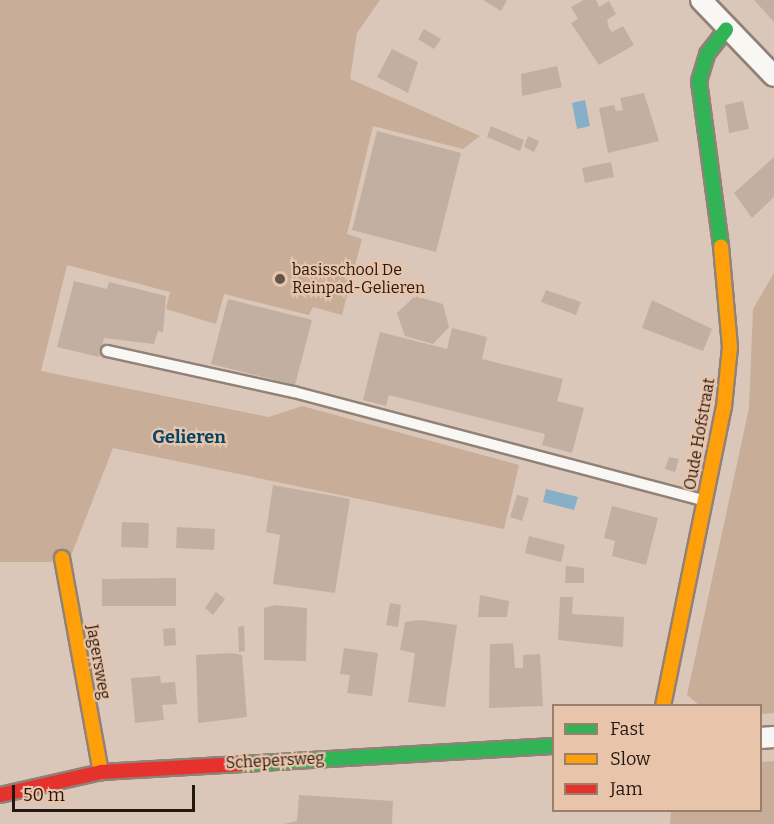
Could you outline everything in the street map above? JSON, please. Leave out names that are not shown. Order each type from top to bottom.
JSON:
[{"type":"street","points":[[701,0],[726,30],[774,76]]},
{"type":"street","name":"Oude Hofstraat","points":[[663,704],[724,407],[730,347],[699,81],[707,54],[726,30]]},
{"type":"street","name":"Jagersweg","points":[[62,558],[101,772]]},
{"type":"street","name":"Schepersweg","points":[[0,795],[101,772],[552,746]]},
{"type":"lane","points":[[107,351],[294,392],[704,500]]},
{"type":"shaded area","points":[[0,0],[380,0],[357,33],[350,79],[480,136],[463,149],[373,126],[347,234],[362,239],[342,315],[313,307],[309,315],[224,294],[216,324],[166,309],[170,292],[67,265],[41,371],[269,417],[302,406],[519,465],[504,529],[113,448],[71,556],[50,562],[0,562]]},
{"type":"shaded area","points":[[774,273],[774,713],[762,714],[762,704],[698,704],[687,695],[749,408],[753,309]]},
{"type":"shaded area","points":[[774,761],[774,824],[670,824],[671,812],[762,812],[762,762]]},
{"type":"water","points":[[585,100],[590,126],[577,129],[572,103]]},
{"type":"water","points":[[546,489],[578,497],[574,510],[543,502]]},
{"type":"building","points":[[483,0],[507,0],[501,11]]},
{"type":"building","points":[[584,0],[596,0],[599,7],[609,1],[616,14],[607,20],[609,28],[612,32],[623,26],[634,45],[599,65],[571,23],[578,19],[571,7]]},
{"type":"building","points":[[754,0],[774,0],[774,22]]},
{"type":"building","points":[[424,29],[441,39],[434,49],[418,39]]},
{"type":"building","points":[[392,49],[418,62],[408,93],[377,77]]},
{"type":"building","points":[[557,66],[562,87],[522,96],[521,74]]},
{"type":"building","points":[[644,93],[659,141],[608,153],[599,108],[614,105],[616,111],[623,110],[620,98]]},
{"type":"building","points":[[743,101],[749,129],[729,133],[725,105]]},
{"type":"building","points":[[491,126],[524,140],[520,151],[487,137]]},
{"type":"building","points":[[377,131],[461,153],[436,252],[352,230]]},
{"type":"building","points":[[528,136],[539,141],[534,152],[524,147]]},
{"type":"building","points":[[774,157],[774,197],[752,218],[734,193]]},
{"type":"building","points":[[611,162],[614,177],[585,183],[582,168]]},
{"type":"building","points":[[74,281],[107,289],[109,282],[166,296],[163,332],[158,331],[154,344],[104,338],[99,357],[57,347]]},
{"type":"building","points":[[546,290],[581,302],[576,315],[541,302]]},
{"type":"building","points":[[415,296],[443,304],[449,327],[433,344],[405,336],[397,313]]},
{"type":"building","points":[[228,299],[312,320],[295,385],[211,364]]},
{"type":"building","points":[[652,300],[712,329],[703,351],[642,328]]},
{"type":"building","points":[[452,328],[487,337],[482,359],[563,379],[557,401],[584,408],[572,453],[542,445],[545,434],[389,395],[386,406],[363,400],[380,332],[447,349]]},
{"type":"building","points":[[669,457],[679,459],[675,472],[665,469]]},
{"type":"building","points":[[273,485],[350,499],[335,593],[273,584],[280,535],[266,532]]},
{"type":"building","points":[[517,495],[529,498],[522,521],[510,517]]},
{"type":"building","points":[[612,506],[658,518],[646,565],[612,556],[615,541],[604,538]]},
{"type":"building","points":[[122,522],[149,523],[148,548],[121,547]]},
{"type":"building","points":[[177,527],[215,529],[214,550],[176,548]]},
{"type":"building","points":[[529,536],[565,545],[561,562],[525,553]]},
{"type":"building","points":[[566,566],[584,568],[584,583],[565,583]]},
{"type":"building","points":[[176,578],[176,606],[102,606],[102,579]]},
{"type":"building","points":[[216,592],[225,599],[213,615],[205,608]]},
{"type":"building","points":[[480,595],[509,601],[507,617],[478,617]]},
{"type":"building","points":[[560,597],[573,597],[572,614],[624,617],[623,647],[558,640]]},
{"type":"building","points":[[390,603],[401,605],[398,627],[386,625]]},
{"type":"building","points":[[275,605],[307,608],[306,661],[264,660],[264,608]]},
{"type":"building","points":[[421,620],[457,625],[445,707],[408,702],[415,653],[400,650],[405,622]]},
{"type":"building","points":[[244,626],[245,651],[239,652],[238,627]]},
{"type":"building","points":[[175,628],[176,645],[164,646],[163,629]]},
{"type":"building","points":[[513,643],[515,668],[523,668],[523,655],[540,654],[543,706],[489,708],[490,644]]},
{"type":"building","points":[[344,648],[378,653],[372,696],[347,693],[350,675],[340,674]]},
{"type":"building","points":[[232,653],[242,655],[247,717],[198,723],[196,655]]},
{"type":"building","points":[[160,676],[161,683],[175,682],[177,704],[162,705],[164,720],[135,723],[131,678]]},
{"type":"building","points":[[299,795],[393,801],[392,824],[284,824],[297,821]]},
{"type":"traffic: fast","points":[[721,246],[699,81],[707,54],[726,30]]},
{"type":"traffic: fast","points":[[241,764],[552,746]]},
{"type":"traffic: slow","points":[[663,704],[724,407],[730,347],[721,246]]},
{"type":"traffic: slow","points":[[62,558],[101,772]]},
{"type":"traffic: jam","points":[[0,795],[101,772],[241,764]]},
{"type":"place","name":"basisschool De Reinpad-Gelieren","points":[[280,279]]},
{"type":"district","name":"Gelieren","points":[[189,437]]}]
